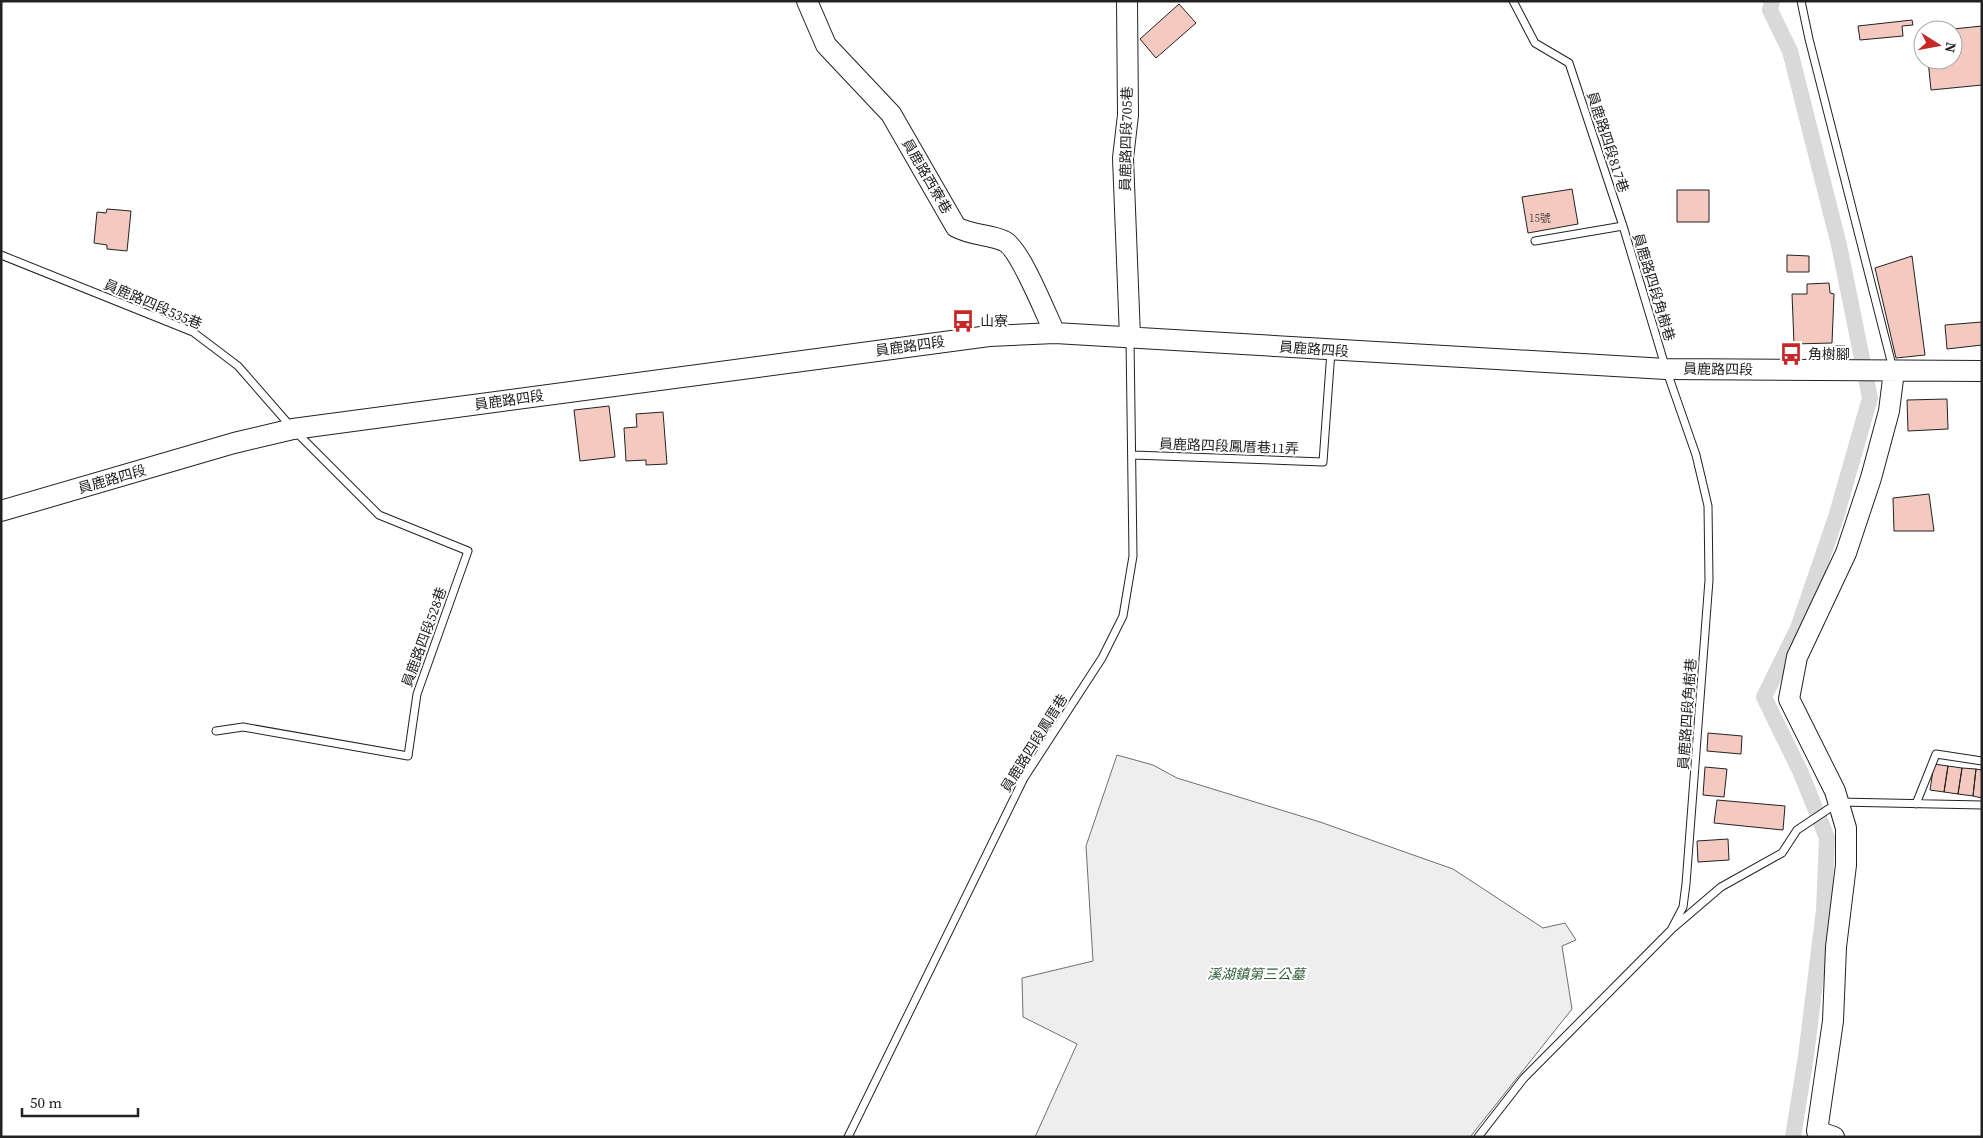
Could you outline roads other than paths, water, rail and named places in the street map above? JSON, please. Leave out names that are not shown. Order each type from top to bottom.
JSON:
[{"type":"main road","name":"員鹿路西寮巷","points":[[808,1],[826,44],[891,114],[956,227],[969,234],[1005,241],[1017,253],[1055,333]]},
{"type":"main road","name":"員鹿路四段705巷","points":[[1127,1],[1128,115],[1123,158],[1130,337]]},
{"type":"main road","name":"員鹿路四段","points":[[1,511],[234,443],[293,429],[989,336],[1055,333],[1666,369],[1894,372],[1982,371]]},
{"type":"main road","points":[[1822,1135],[1833,1021],[1836,947],[1846,865],[1846,828],[1835,791],[1789,699],[1798,658],[1846,553],[1871,478],[1889,411],[1894,372]]},
{"type":"lane","name":"員鹿路四段817巷","points":[[1513,1],[1535,44],[1569,62],[1622,226]]},
{"type":"lane","points":[[1801,1],[1811,48],[1894,372]]},
{"type":"lane","points":[[1535,241],[1622,226]]},
{"type":"lane","name":"員鹿路四段角樹巷","points":[[1478,1137],[1524,1078],[1671,930],[1683,907],[1709,580],[1708,506],[1696,455],[1666,369],[1622,226]]},
{"type":"lane","name":"員鹿路四段535巷","points":[[1,255],[194,332],[238,366],[293,429]]},
{"type":"lane","name":"員鹿路四段鳳厝巷","points":[[848,1137],[901,1025],[1024,778],[1102,658],[1123,616],[1133,556],[1130,337]]},
{"type":"lane","name":"員鹿路四段鳳厝巷11弄","points":[[1133,455],[1323,462],[1331,350]]},
{"type":"lane","name":"員鹿路四段528巷","points":[[216,731],[242,727],[408,756],[416,694],[468,551],[379,515],[293,429]]},
{"type":"lane","points":[[1916,804],[1936,754],[1982,760]]},
{"type":"lane","points":[[1671,930],[1722,888],[1782,853],[1797,830],[1839,802],[1982,805]]},
{"type":"waterway","points":[[1772,1],[1770,10],[1790,51],[1839,245],[1870,398],[1836,517],[1798,628],[1764,697],[1801,773],[1827,838],[1824,910],[1806,1056],[1793,1137]]},
{"type":"place","name":"山寮","points":[[963,321]]},
{"type":"place","name":"角樹腳","points":[[1791,354]]},
{"type":"park label","name":"溪湖鎮第三公墓","points":[[1256,974]]}]
